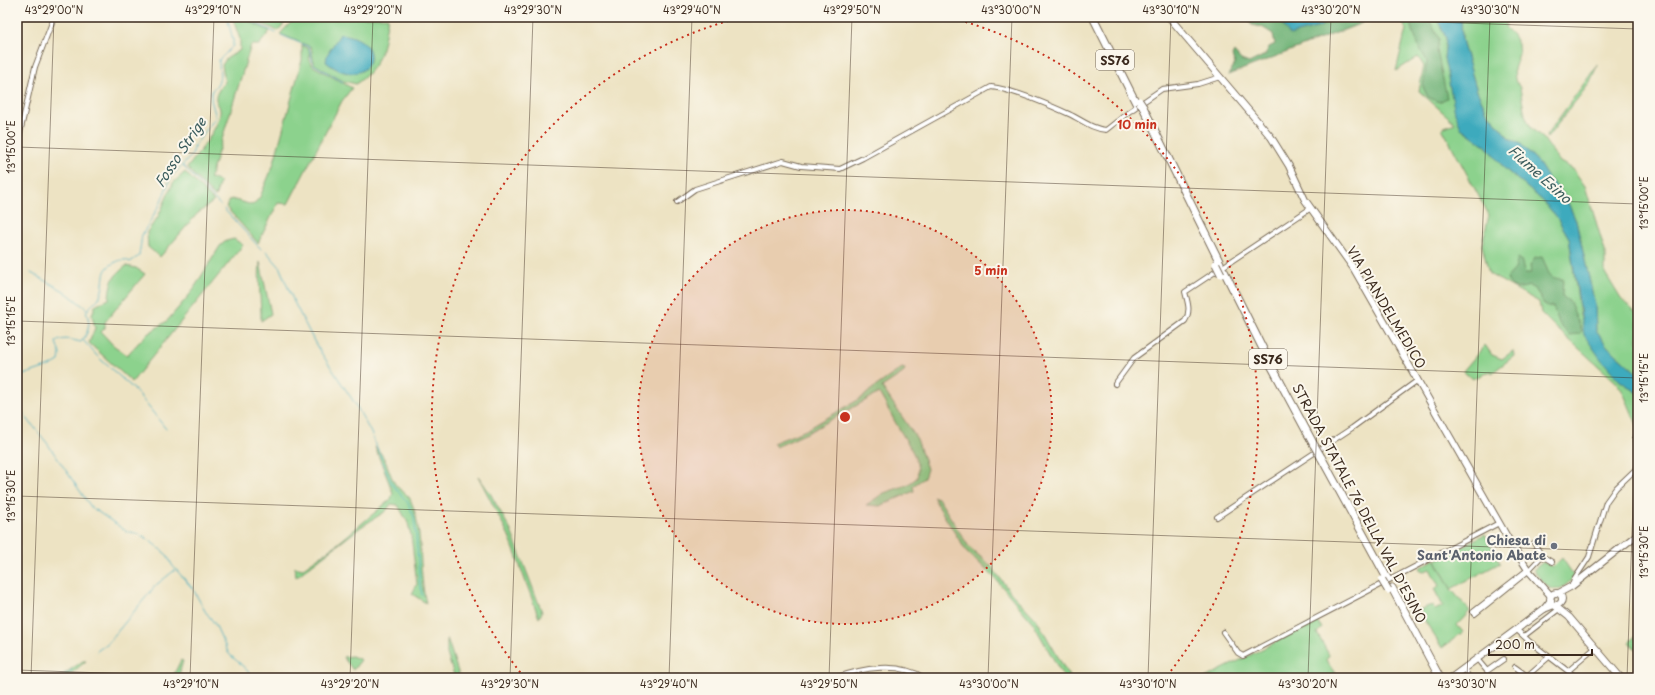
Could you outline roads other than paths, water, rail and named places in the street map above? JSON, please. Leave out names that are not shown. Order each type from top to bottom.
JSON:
[{"type":"highway","name":"STRADA STATALE 76 DELLA VAL D'ESINO","points":[[1093,17],[1223,273],[1267,366],[1313,446],[1437,676]]},
{"type":"highway","name":"STRADA STATALE 76 DELLA VAL D'ESINO","points":[[1098,17],[1139,105]]},
{"type":"main road","name":"VIA PIANDELMEDICO","points":[[1169,17],[1271,137],[1311,208],[1354,269],[1499,523],[1528,570],[1539,584],[1557,599],[1569,617],[1621,678]]},
{"type":"main road","points":[[1451,678],[1517,630],[1638,534]]},
{"type":"street","points":[[17,146],[35,67],[54,17]]},
{"type":"street","points":[[677,202],[695,189],[783,161],[801,166],[840,169],[863,158],[991,87],[1046,105],[1068,114],[1097,129],[1106,130],[1162,89],[1198,84],[1220,77]]},
{"type":"street","points":[[1116,384],[1134,358],[1184,322],[1188,315],[1189,305],[1185,292],[1311,208]]},
{"type":"street","points":[[1217,518],[1352,428],[1418,380]]},
{"type":"street","points":[[1635,438],[1638,444]]},
{"type":"street","points":[[1572,586],[1574,580],[1590,557],[1606,502],[1616,488],[1638,469]]},
{"type":"street","points":[[1223,632],[1238,653],[1243,656],[1499,523]]},
{"type":"street","points":[[1534,543],[1542,556],[1552,562]]},
{"type":"street","points":[[1474,613],[1528,570],[1542,556]]},
{"type":"street","points":[[1524,636],[1557,599]]},
{"type":"street","points":[[1517,630],[1577,678]]},
{"type":"street","points":[[1568,671],[1595,648]]},
{"type":"street","points":[[1515,667],[1529,677],[1549,657]]},
{"type":"street","points":[[1477,659],[1487,671],[1504,659]]},
{"type":"street","points":[[836,678],[862,671],[900,668],[912,671],[924,678]]},
{"type":"street","points":[[1464,668],[1469,678]]},
{"type":"street","points":[[653,678],[685,676],[697,678]]},
{"type":"water","points":[[1281,17],[1331,17],[1320,27],[1290,35],[1282,24]]},
{"type":"water","name":"Fiume Esino","points":[[1436,17],[1461,17],[1462,40],[1477,91],[1487,112],[1509,138],[1521,144],[1538,162],[1548,178],[1565,196],[1576,221],[1595,305],[1596,331],[1607,346],[1638,374],[1638,393],[1619,380],[1600,358],[1584,335],[1569,238],[1556,216],[1542,200],[1505,169],[1486,146],[1461,128],[1455,113],[1444,58],[1446,38]]},
{"type":"water","points":[[340,34],[356,38],[366,45],[370,54],[369,63],[363,70],[354,73],[341,71],[326,62],[327,55]]},
{"type":"waterway","name":"Fosso Strige","points":[[17,386],[23,375],[50,366],[59,361],[60,354],[56,342],[65,339],[81,342],[86,335],[89,324],[86,312],[100,296],[107,269],[110,265],[118,261],[127,260],[130,262],[139,256],[142,235],[159,206],[171,177],[192,155],[195,145],[216,117],[211,100],[212,90],[219,80],[219,60],[233,46],[233,40],[227,17]]},
{"type":"waterway","points":[[243,17],[276,33]]},
{"type":"waterway","points":[[281,35],[309,47],[313,64],[343,82]]},
{"type":"waterway","points":[[183,166],[220,205]]},
{"type":"waterway","points":[[224,209],[261,249]]},
{"type":"waterway","points":[[266,251],[279,266],[294,302],[316,345],[356,405],[371,433],[392,484],[408,503],[414,517],[422,595]]},
{"type":"waterway","points":[[31,273],[64,291],[87,309]]},
{"type":"waterway","points":[[83,340],[98,357],[136,391],[166,429]]},
{"type":"waterway","points":[[17,406],[47,443],[91,507],[126,531],[139,534],[149,540],[167,555],[172,565],[193,589],[205,611],[215,624],[229,654],[245,668],[253,678]]},
{"type":"waterway","points":[[97,651],[108,643],[156,585],[175,570]]},
{"type":"waterway","points":[[59,678],[72,670]]},
{"type":"place","name":"Chiesa di Sant'Antonio Abate","points":[[1554,546]]}]
